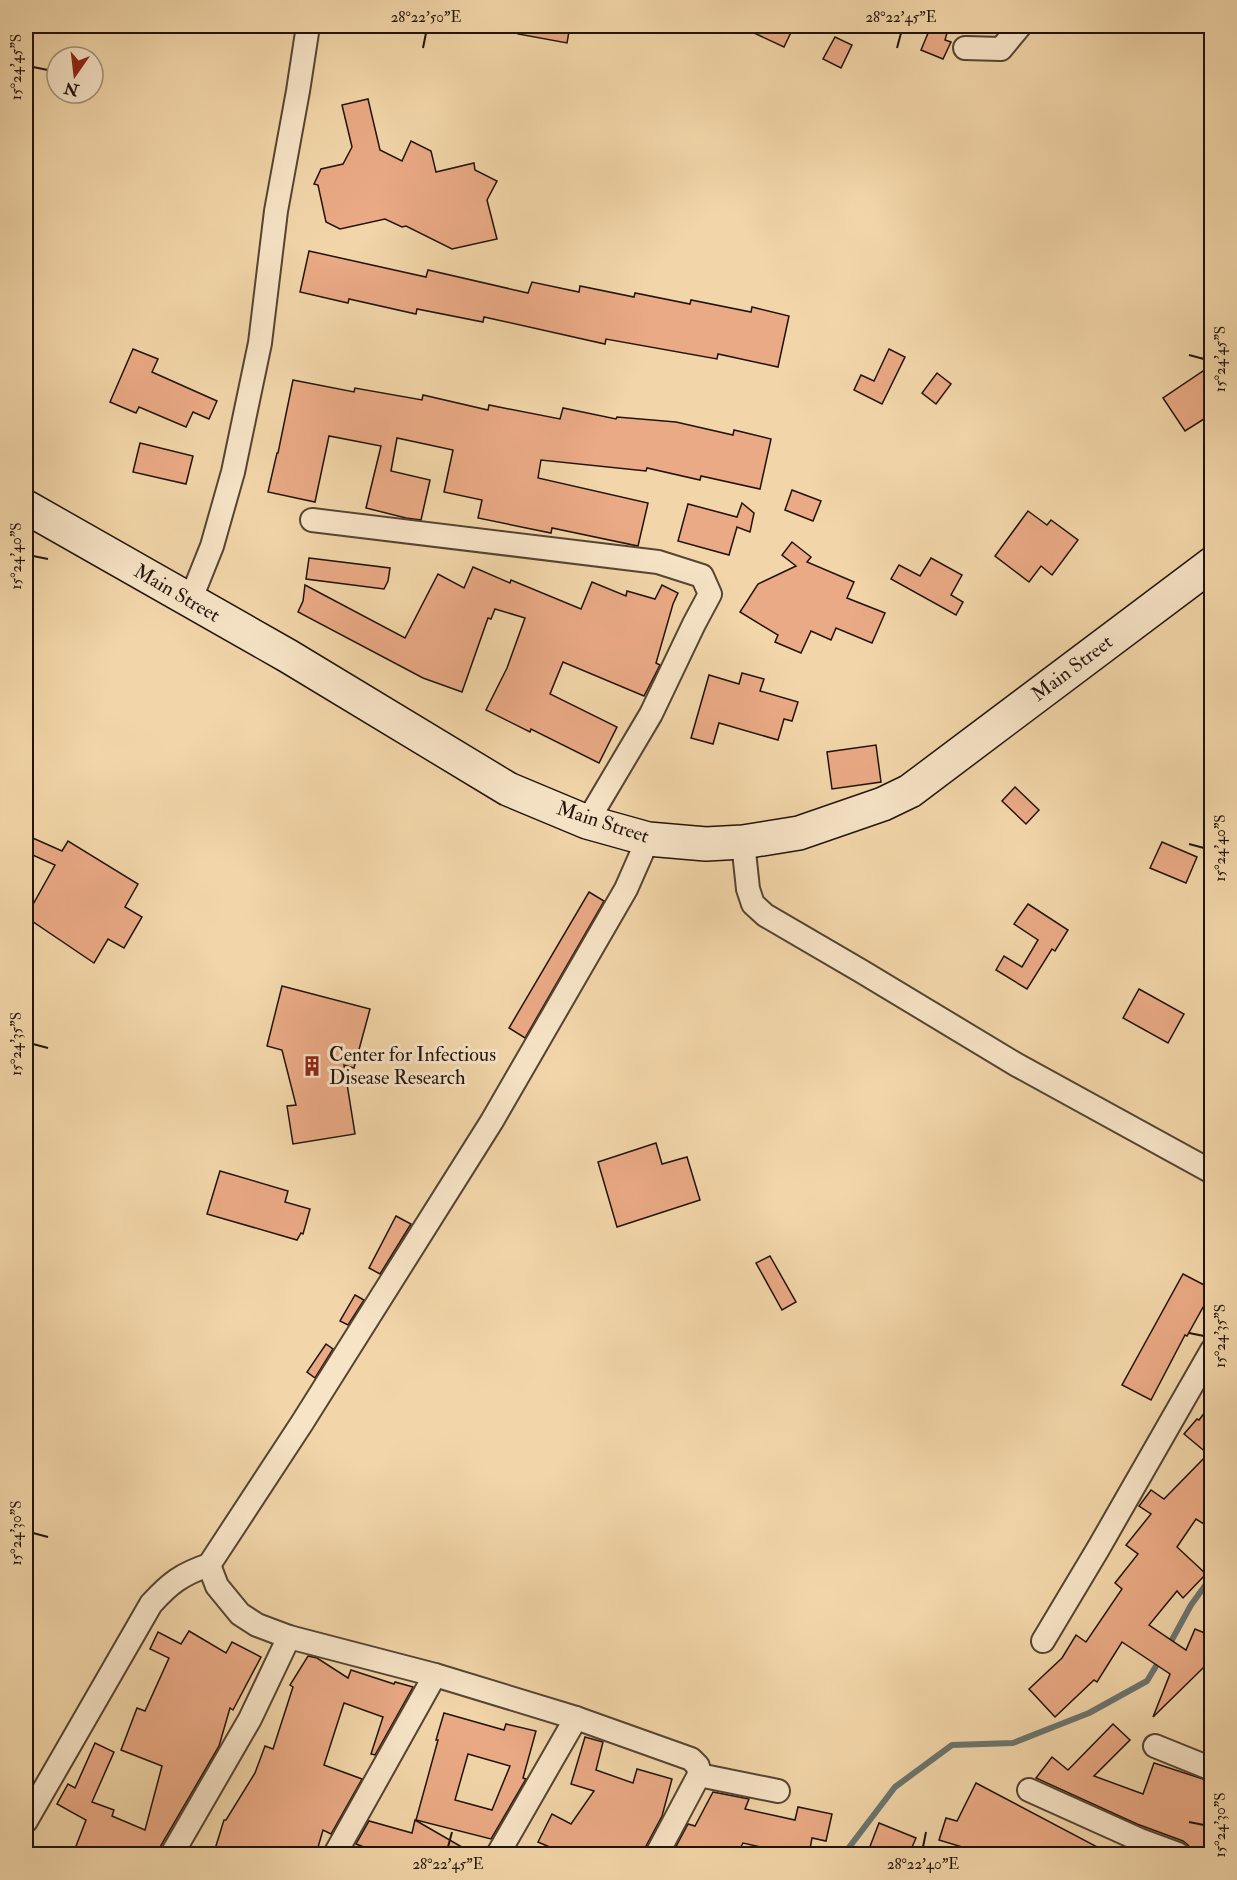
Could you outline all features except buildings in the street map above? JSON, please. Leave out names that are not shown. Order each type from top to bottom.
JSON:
[{"type":"main road","name":"Main Street","points":[[26,507],[288,656],[508,789],[587,822],[648,839],[706,844],[743,842],[799,832],[883,804],[910,791],[1212,564]]},
{"type":"street","points":[[190,601],[212,546],[233,472],[260,343],[276,211],[308,26]]},
{"type":"street","points":[[965,48],[1001,49],[1020,26]]},
{"type":"street","points":[[312,520],[658,562],[702,576],[710,594],[651,714],[587,822]]},
{"type":"street","points":[[26,1821],[151,1604],[168,1586],[190,1571],[209,1565],[309,1413],[492,1121],[626,889],[648,839]]},
{"type":"street","points":[[743,842],[748,889],[753,904],[765,915],[1017,1065],[1212,1172]]},
{"type":"street","points":[[1043,1641],[1212,1350]]},
{"type":"street","points":[[209,1565],[217,1586],[240,1614],[257,1625],[289,1637],[435,1675],[576,1718],[691,1759],[698,1766],[699,1775],[657,1854]]},
{"type":"street","points":[[172,1854],[250,1719],[289,1637]]},
{"type":"street","points":[[334,1854],[435,1675]]},
{"type":"street","points":[[498,1854],[576,1718]]},
{"type":"street","points":[[1155,1746],[1212,1769]]},
{"type":"street","points":[[699,1775],[778,1791]]},
{"type":"street","points":[[1029,1790],[1140,1840],[1178,1854]]},
{"type":"waterway","points":[[1168,1647],[1191,1605],[1212,1576]]},
{"type":"waterway","points":[[844,1854],[895,1787],[952,1745],[1013,1743],[1089,1713],[1147,1681],[1161,1658]]},
{"type":"place","name":"Center for Infectious Disease Research","points":[[312,1066]]}]
